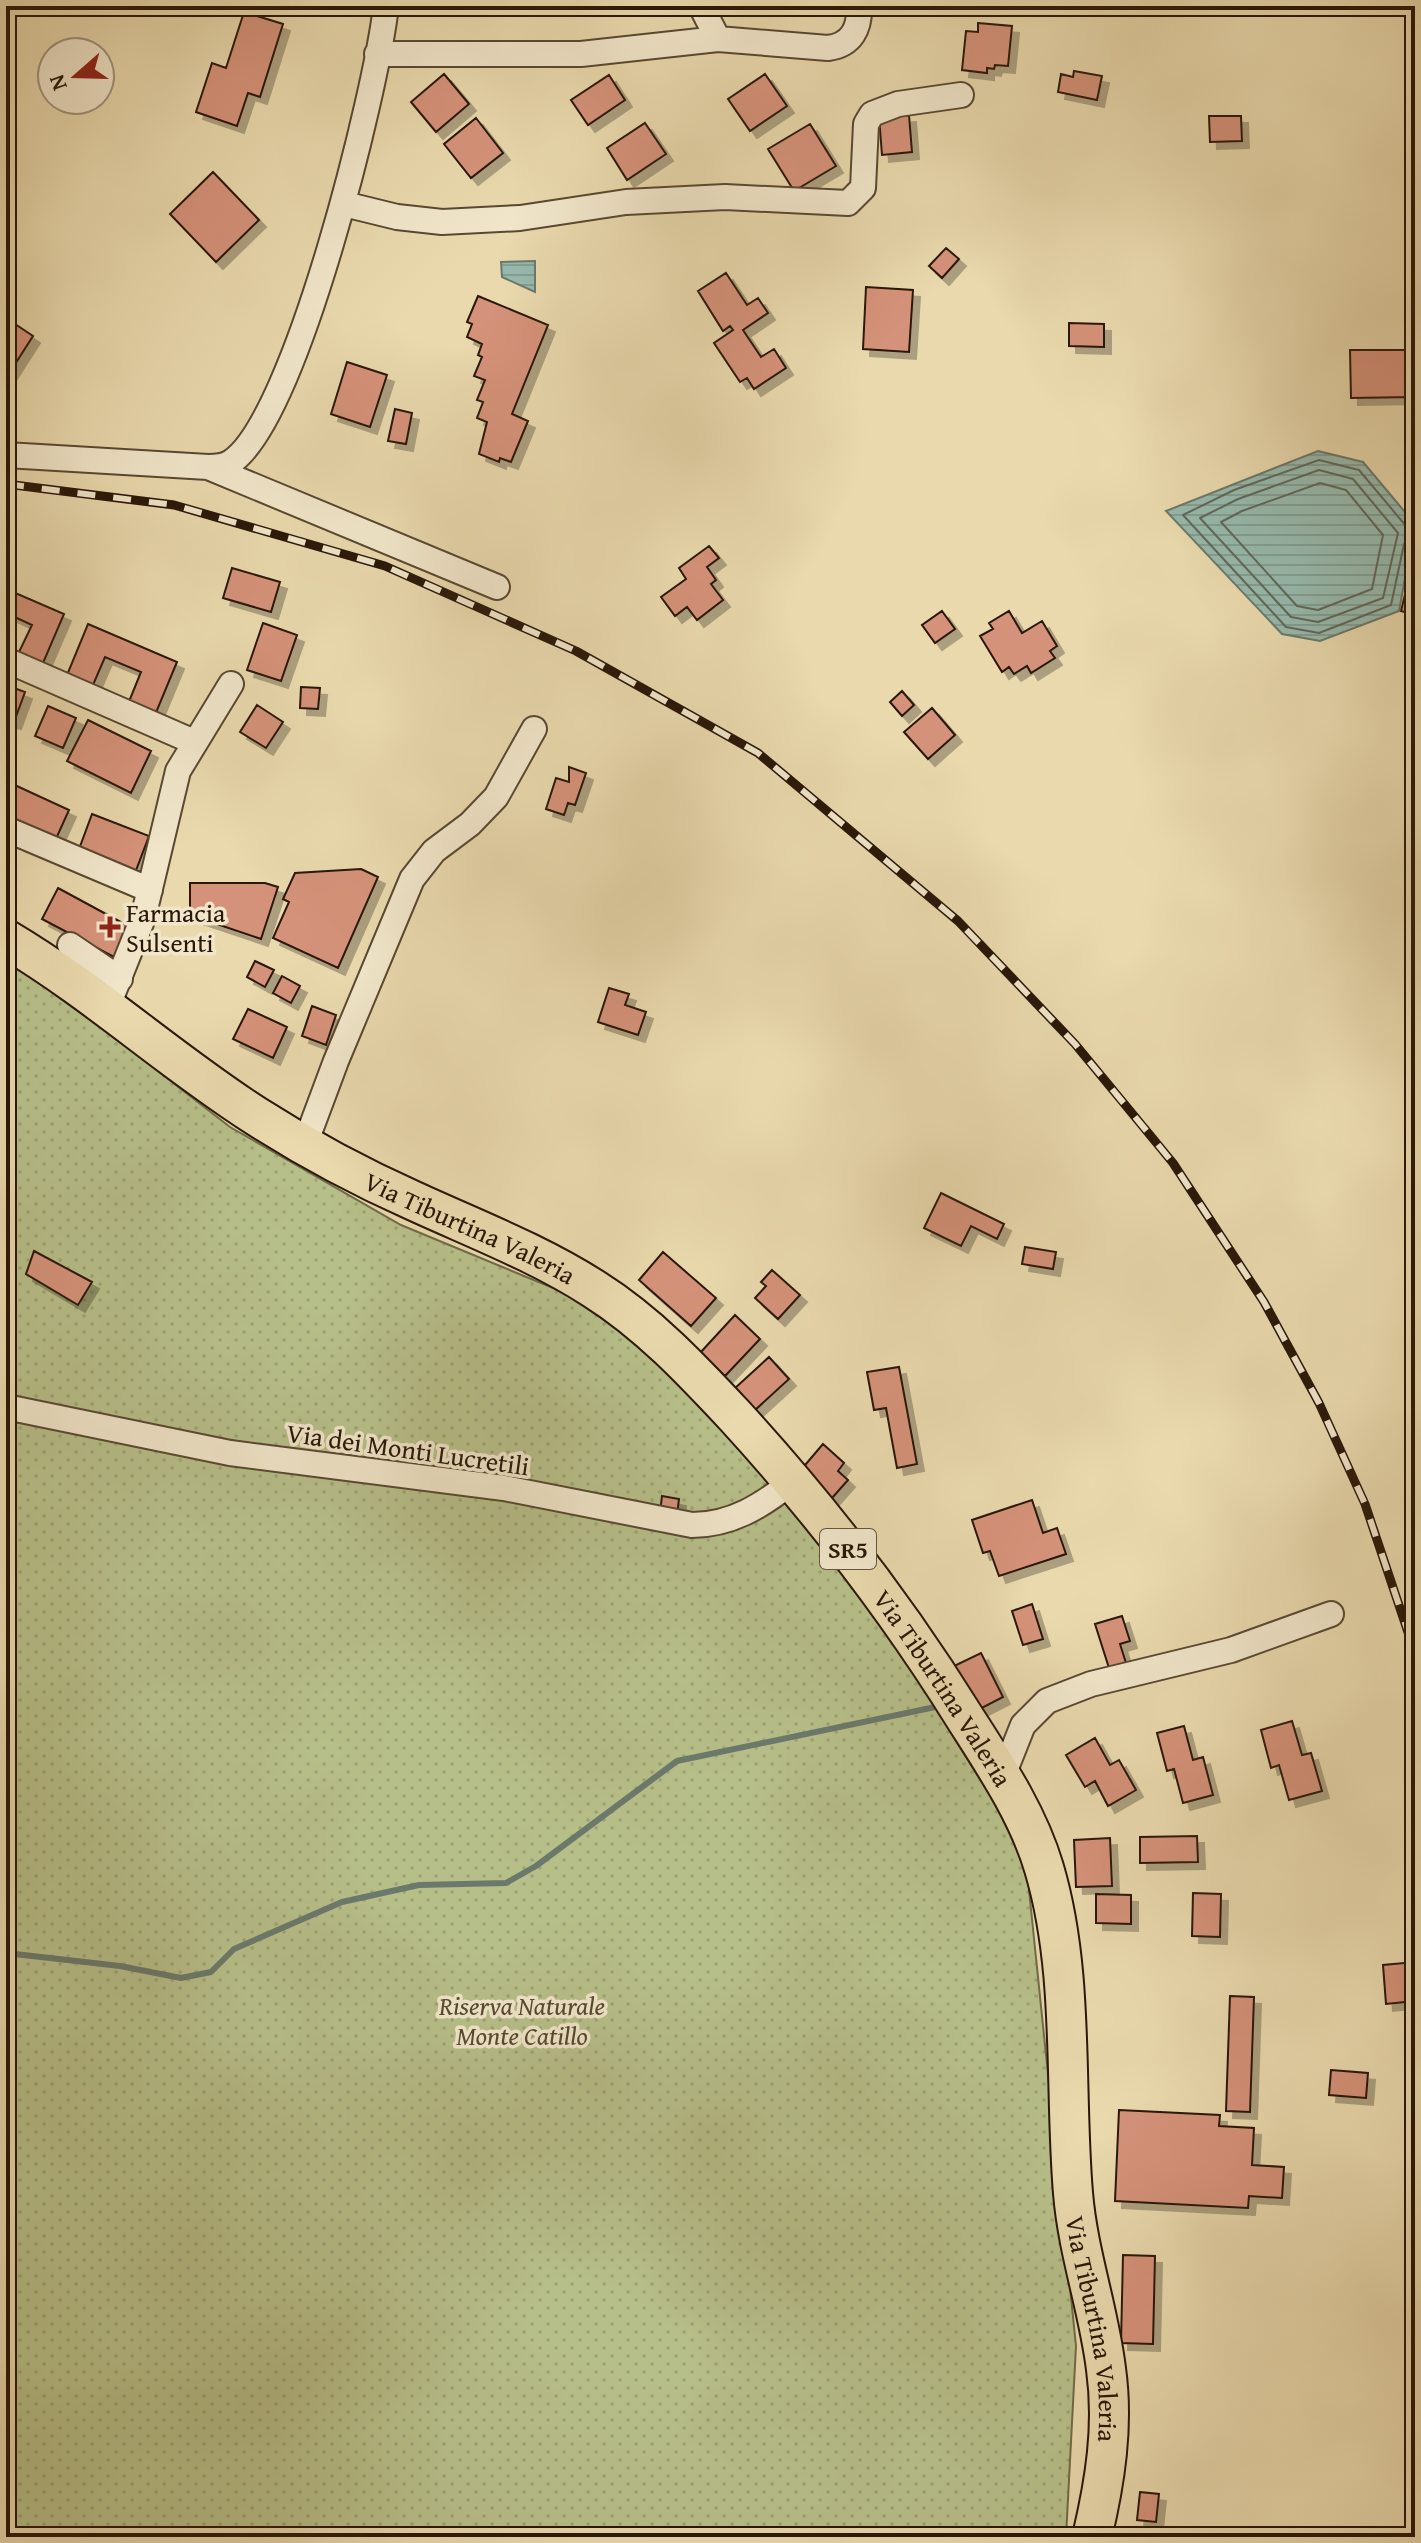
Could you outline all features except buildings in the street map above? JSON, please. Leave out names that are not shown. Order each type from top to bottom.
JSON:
[{"type":"main road","name":"Via Tiburtina Valeria","points":[[6,939],[113,994],[256,1116],[407,1198],[553,1264],[609,1298],[693,1371],[793,1481],[906,1625],[1002,1778],[1042,1861],[1058,1940],[1076,2215],[1083,2266],[1104,2356],[1109,2406],[1105,2468],[1092,2537]]},
{"type":"street","points":[[6,455],[208,467],[227,464],[237,457],[274,397],[330,255],[344,204],[386,6]]},
{"type":"street","points":[[701,6],[718,39]]},
{"type":"street","points":[[377,54],[581,54],[718,39],[835,47],[846,43],[855,33],[859,6]]},
{"type":"street","points":[[344,204],[397,217],[442,222],[520,218],[626,202],[710,198],[843,204],[853,201],[863,188],[866,124],[872,114],[898,104],[961,95]]},
{"type":"street","points":[[208,467],[497,587]]},
{"type":"street","points":[[6,660],[194,742]]},
{"type":"street","points":[[70,945],[113,994],[150,890],[172,790],[194,742],[231,684]]},
{"type":"street","points":[[305,1144],[412,879],[434,851],[470,824],[496,797],[534,729]]},
{"type":"street","points":[[6,829],[150,890]]},
{"type":"street","name":"Via dei Monti Lucretili","points":[[6,1407],[230,1453],[518,1490],[692,1525],[711,1525],[748,1512],[793,1481]]},
{"type":"street","points":[[1002,1778],[1023,1725],[1047,1701],[1091,1684],[1231,1650],[1331,1614]]},
{"type":"green space","name":"Riserva Naturale Monte Catillo","points":[[6,960],[39,979],[230,1127],[401,1225],[599,1307],[710,1410],[856,1580],[1025,1851],[1076,2346],[1066,2537],[6,2537]]},
{"type":"water","points":[[535,261],[535,292],[502,277],[501,262]]},
{"type":"water","points":[[1318,451],[1363,462],[1415,524],[1399,611],[1320,641],[1282,634],[1166,511]]},
{"type":"waterway","points":[[6,1953],[120,1966],[181,1978],[211,1972],[234,1949],[342,1902],[419,1885],[506,1883],[536,1866],[677,1761],[940,1706]]},
{"type":"railway","points":[[6,484],[174,505],[385,566],[576,651],[758,753],[958,921],[1075,1044],[1173,1163],[1264,1302],[1319,1403],[1365,1504],[1415,1653]]},
{"type":"place","name":"Farmacia Sulsenti","points":[[110,927]]}]
